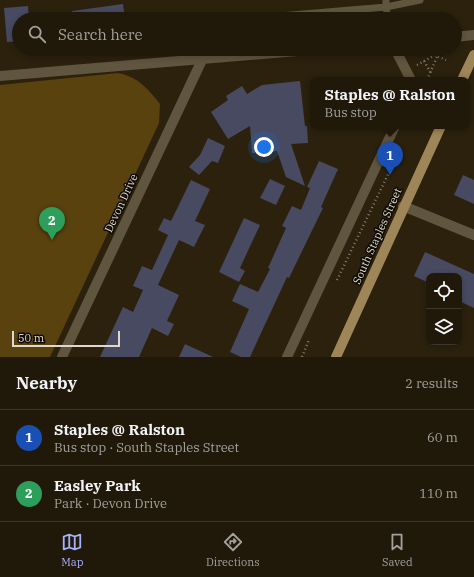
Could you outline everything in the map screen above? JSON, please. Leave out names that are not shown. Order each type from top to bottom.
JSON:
[{"type":"main road","points":[[463,77],[474,55]]},
{"type":"main road","name":"South Staples Street","points":[[336,357],[403,206],[440,129]]},
{"type":"street","points":[[462,36],[474,35]]},
{"type":"street","points":[[0,76],[202,60],[232,56]]},
{"type":"street","points":[[398,56],[409,77]]},
{"type":"street","name":"Devon Drive","points":[[62,357],[202,60]]},
{"type":"street","points":[[287,357],[394,129]]},
{"type":"street","points":[[403,206],[474,235]]},
{"type":"lane","points":[[319,12],[420,0]]},
{"type":"lane","points":[[202,56],[202,60]]},
{"type":"path","points":[[417,65],[433,56]]},
{"type":"path","points":[[429,77],[438,56],[446,60]]},
{"type":"path","points":[[424,61],[431,73]]},
{"type":"shaded area","points":[[118,73],[137,80],[160,104],[159,123],[50,357],[0,357],[0,85]]},
{"type":"building","points":[[123,4],[124,12],[72,12]]},
{"type":"building","points":[[28,6],[28,12],[12,12],[12,42],[7,42],[4,8]]},
{"type":"building","points":[[300,81],[308,143],[291,144],[305,186],[286,177],[277,151],[252,153],[250,126],[228,139],[211,112],[228,100],[226,96],[242,86],[247,94],[262,85]]},
{"type":"building","points":[[208,138],[225,146],[218,163],[212,161],[199,175],[189,167],[200,155]]},
{"type":"building","points":[[319,161],[338,169],[321,207],[323,208],[289,278],[287,277],[250,357],[241,357],[230,352],[249,309],[232,301],[240,284],[258,292],[270,269],[268,268],[286,228],[282,226],[292,206],[301,210],[310,188],[307,187]]},
{"type":"building","points":[[463,175],[474,180],[474,204],[454,195]]},
{"type":"building","points":[[270,179],[285,186],[276,205],[260,198]]},
{"type":"building","points":[[191,180],[210,189],[195,221],[205,225],[194,247],[179,240],[158,285],[179,295],[167,321],[174,324],[168,336],[152,328],[139,357],[100,357],[123,307],[133,312],[143,290],[133,286],[142,266],[152,270],[168,235],[158,230],[164,218],[171,221]]},
{"type":"building","points":[[244,218],[260,225],[240,268],[245,271],[239,282],[219,272]]},
{"type":"building","points":[[425,252],[474,274],[474,308],[462,302],[462,273],[426,273],[426,282],[414,276]]},
{"type":"building","points":[[185,344],[213,357],[179,357]]},
{"type":"place","name":"Staples @ Ralston","points":[[390,175]]},
{"type":"place","name":"Easley Park","points":[[52,240]]}]
